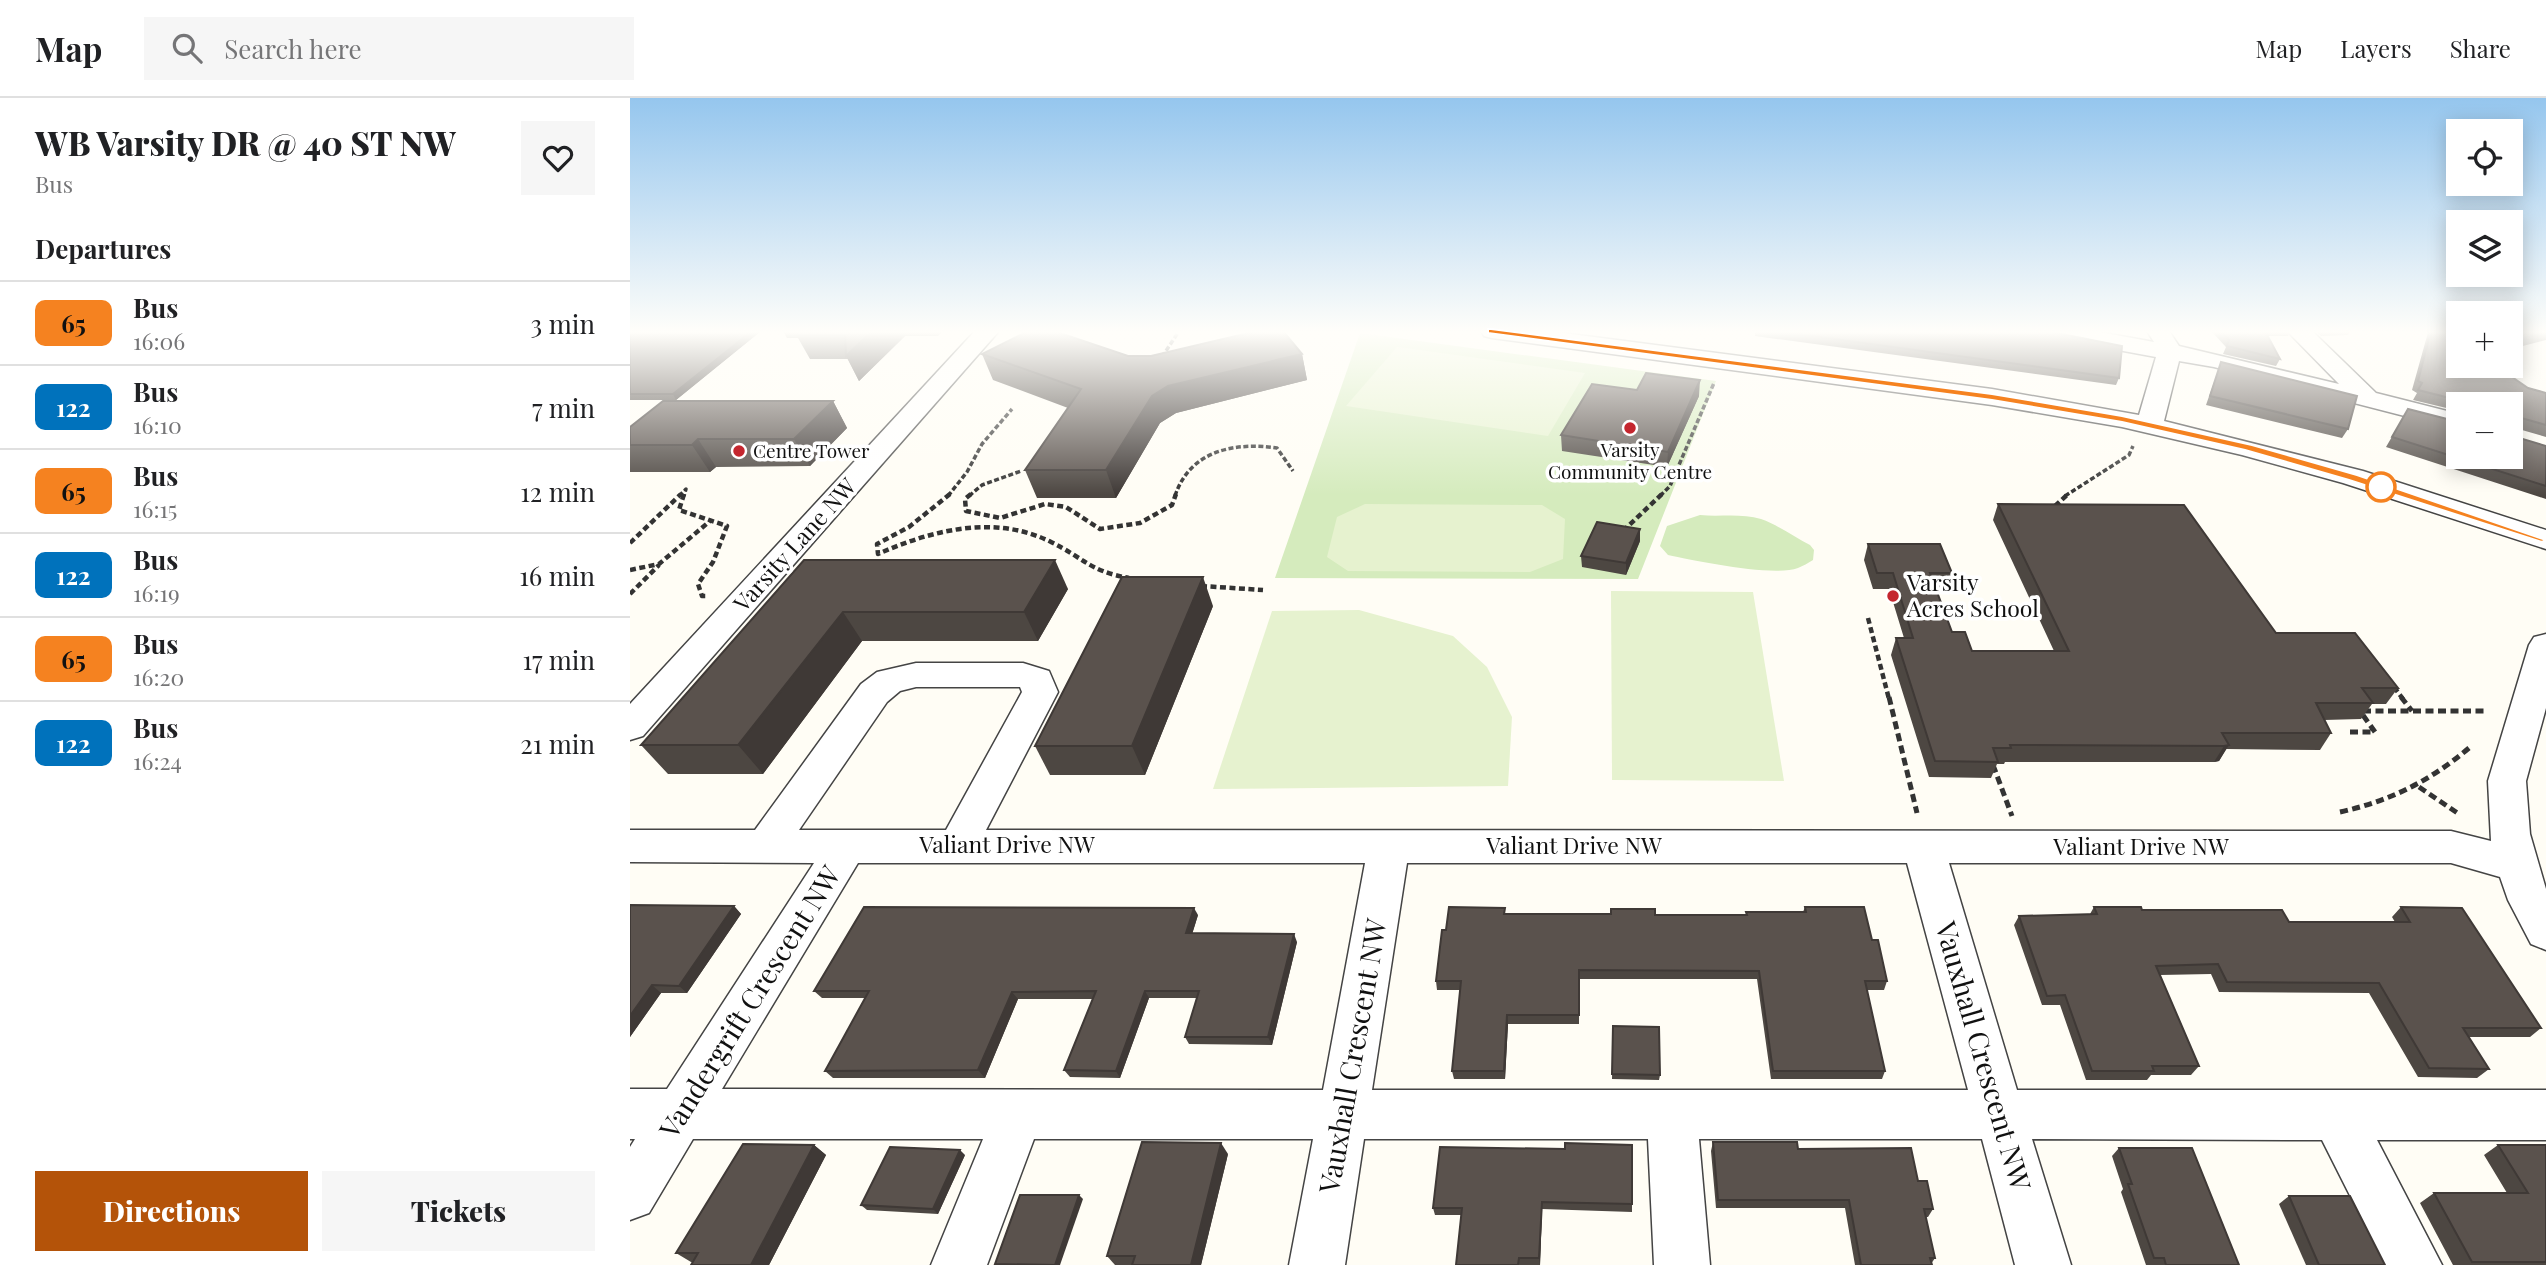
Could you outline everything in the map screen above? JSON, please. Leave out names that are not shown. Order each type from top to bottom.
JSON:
[{"type":"street","name":"Varsity Lane NW","points":[[630,727],[939,385]]},
{"type":"street","points":[[1905,385],[1992,397],[2150,425],[2248,448],[2353,477],[2546,540]]},
{"type":"street","points":[[2150,425],[2156,385]]},
{"type":"street","points":[[2328,385],[2446,418]]},
{"type":"street","points":[[2356,385],[2367,396]]},
{"type":"street","points":[[2545,658],[2507,781],[2510,834],[2516,864],[2529,900],[2546,931]]},
{"type":"street","points":[[766,846],[874,693],[889,681],[916,675],[1023,675],[1037,680],[1040,692],[958,845]]},
{"type":"street","name":"Valiant Drive NW","points":[[630,846],[1389,846],[1921,832],[2451,847],[2516,864]]},
{"type":"street","name":"Vauxhall Crescent NW","points":[[1921,832],[2043,1265]]},
{"type":"street","name":"Vandergrift Crescent NW","points":[[630,1194],[847,846]]},
{"type":"street","name":"Vauxhall Crescent NW","points":[[1317,1265],[1389,846]]},
{"type":"street","points":[[959,1265],[1018,1113]]},
{"type":"street","points":[[630,1114],[1672,1114],[2001,1117],[2546,1115]]},
{"type":"street","points":[[1672,1114],[1682,1265]]},
{"type":"street","points":[[2336,1114],[2414,1265]]},
{"type":"path","points":[[1622,532],[1670,486],[1704,385]]},
{"type":"path","points":[[1012,409],[982,444],[957,487],[929,513],[877,544],[878,554],[930,534],[987,526],[1026,532],[1047,540],[1095,570],[1132,579]]},
{"type":"path","points":[[1021,471],[982,485],[965,499],[966,511],[1000,518],[1045,504],[1066,507],[1100,529],[1140,523],[1172,505],[1181,480],[1203,456],[1230,447],[1254,443],[1277,448],[1293,471]]},
{"type":"path","points":[[2055,506],[2062,498],[2129,455],[2133,445],[2120,443]]},
{"type":"path","points":[[630,544],[686,489],[679,510],[727,526],[713,562],[698,584],[702,596],[751,594]]},
{"type":"path","points":[[630,594],[710,521]]},
{"type":"path","points":[[630,570],[660,564]]},
{"type":"path","points":[[1191,586],[1263,590]]},
{"type":"path","points":[[1868,618],[1921,832]]},
{"type":"path","points":[[2382,681],[2395,687],[2413,711]]},
{"type":"path","points":[[2350,732],[2375,732],[2358,711],[2484,711]]},
{"type":"path","points":[[2336,812],[2393,799],[2419,787],[2469,748]]},
{"type":"path","points":[[1993,764],[2012,818]]},
{"type":"path","points":[[2419,787],[2459,815]]},
{"type":"green space","points":[[1342,385],[1714,385],[1638,579],[1275,578]]},
{"type":"green space","points":[[1364,385],[1578,385],[1548,436],[1346,406]]},
{"type":"green space","points":[[1365,504],[1542,505],[1565,519],[1563,559],[1530,572],[1348,571],[1327,557],[1337,517]]},
{"type":"green space","points":[[1700,515],[1761,519],[1810,545],[1814,550],[1813,560],[1798,568],[1771,571],[1668,555],[1660,546],[1667,526]]},
{"type":"green space","points":[[1611,591],[1753,592],[1784,781],[1612,780]]},
{"type":"green space","points":[[1359,610],[1453,636],[1487,667],[1512,717],[1508,786],[1213,789],[1272,611]]},
{"type":"building","points":[[630,385],[684,385],[673,394],[630,394]]},
{"type":"building","points":[[1071,385],[1170,385],[1152,396],[1106,470],[1025,470],[1081,389]]},
{"type":"building","name":"Varsity Community Centre","points":[[1591,385],[1637,390],[1639,385],[1698,385],[1668,452],[1561,435]]},
{"type":"building","points":[[2213,385],[2315,385],[2357,396],[2348,429],[2210,396]]},
{"type":"building","points":[[2421,385],[2524,385],[2546,393],[2546,425],[2523,418],[2523,392],[2446,392],[2446,397],[2418,390]]},
{"type":"building","points":[[663,401],[833,401],[794,439],[698,439],[692,445],[630,445],[630,427]]},
{"type":"building","points":[[2408,409],[2446,419],[2446,454],[2392,437]]},
{"type":"building","points":[[2523,439],[2546,446],[2546,486],[2493,469],[2523,469]]},
{"type":"building","points":[[1998,504],[2184,505],[2276,633],[2355,633],[2398,688],[2362,688],[2373,703],[2316,703],[2331,733],[2222,733],[2229,745],[2224,746],[2010,745],[2011,748],[1993,748],[1998,762],[1935,761],[1896,638],[1913,638],[1893,573],[1877,573],[1868,544],[1940,544],[1952,573],[1930,573],[1952,632],[1965,632],[1972,651],[2069,651]]},
{"type":"building","points":[[1597,522],[1640,529],[1626,563],[1581,556]]},
{"type":"building","points":[[804,560],[1055,560],[1024,612],[843,612],[738,745],[641,745]]},
{"type":"building","points":[[1122,577],[1203,577],[1132,746],[1035,746]]},
{"type":"building","points":[[630,905],[734,906],[679,986],[652,985],[630,1016]]},
{"type":"building","points":[[864,907],[1194,908],[1186,933],[1294,934],[1268,1037],[1185,1037],[1199,991],[1145,991],[1116,1071],[1064,1070],[1096,991],[1012,992],[978,1070],[825,1071],[869,991],[814,991]]},
{"type":"building","points":[[1449,907],[1505,908],[1504,914],[1611,914],[1611,909],[1655,909],[1655,915],[1747,915],[1746,912],[1806,912],[1805,907],[1864,907],[1872,940],[1878,940],[1887,981],[1865,981],[1885,1071],[1773,1071],[1759,971],[1579,970],[1579,1015],[1507,1015],[1504,1071],[1452,1071],[1461,981],[1436,981],[1442,930],[1446,930]]},
{"type":"building","points":[[2094,907],[2141,907],[2142,910],[2282,910],[2289,922],[2410,922],[2401,907],[2462,908],[2541,1028],[2463,1028],[2489,1069],[2429,1068],[2379,983],[2227,982],[2218,964],[2156,966],[2199,1066],[2152,1066],[2154,1071],[2092,1071],[2065,995],[2047,996],[2019,916],[2097,914]]},
{"type":"building","points":[[1613,1026],[1659,1027],[1660,1075],[1612,1074]]},
{"type":"building","points":[[1142,1142],[1221,1143],[1191,1265],[1132,1265],[1135,1256],[1107,1256]]},
{"type":"building","points":[[1713,1142],[1797,1142],[1798,1149],[1911,1148],[1918,1181],[1927,1181],[1933,1209],[1924,1209],[1935,1258],[1930,1258],[1932,1265],[1861,1265],[1849,1200],[1718,1200]]},
{"type":"building","points":[[1565,1143],[1632,1145],[1632,1204],[1542,1202],[1539,1258],[1519,1258],[1518,1265],[1456,1265],[1462,1208],[1433,1208],[1440,1147],[1565,1149]]},
{"type":"building","points":[[743,1144],[814,1145],[751,1265],[691,1265],[698,1253],[676,1253]]},
{"type":"building","points":[[2498,1145],[2546,1145],[2546,1262],[2472,1262],[2434,1193],[2528,1193]]},
{"type":"building","points":[[890,1147],[960,1150],[933,1209],[861,1205]]},
{"type":"building","points":[[2119,1148],[2192,1148],[2239,1265],[2166,1265],[2164,1258],[2154,1258],[2128,1184],[2132,1184]]},
{"type":"building","points":[[1020,1195],[1079,1195],[1055,1265],[995,1264]]},
{"type":"building","points":[[2289,1196],[2350,1196],[2385,1265],[2319,1265]]},
{"type":"bus line","name":"65","points":[[1904,385],[2122,419],[2248,448],[2353,477],[2546,540]]},
{"type":"place","name":"Varsity Community Centre","points":[[1630,428]]},
{"type":"place","name":"Centre Tower","points":[[739,451]]},
{"type":"place","name":"Varsity Acres School","points":[[1893,596]]}]
